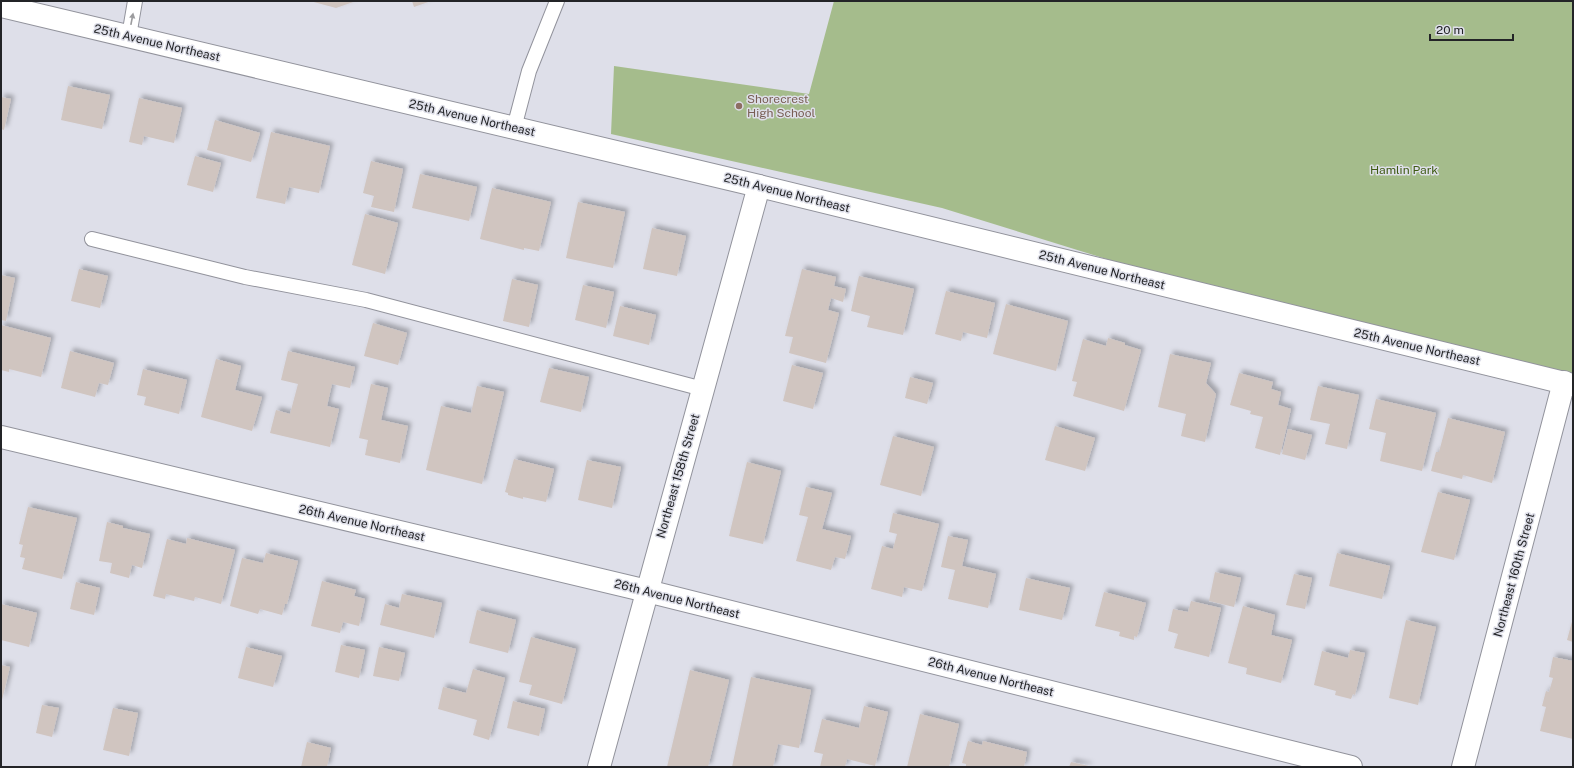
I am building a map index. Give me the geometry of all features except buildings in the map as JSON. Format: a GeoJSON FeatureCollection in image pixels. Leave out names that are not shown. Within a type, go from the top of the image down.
{"type":"FeatureCollection","features":[{"type":"Feature","properties":{"kind":"street","name":"25th Avenue Northeast"},"geometry":{"type":"LineString","coordinates":[[1,6],[759,186],[1569,384]]}},
{"type":"Feature","properties":{"kind":"street","name":"Northeast 158th Street"},"geometry":{"type":"LineString","coordinates":[[599,767],[759,186]]}},
{"type":"Feature","properties":{"kind":"street","name":"Northeast 160th Street"},"geometry":{"type":"LineString","coordinates":[[1463,767],[1569,384]]}},
{"type":"Feature","properties":{"kind":"street","name":"26th Avenue Northeast"},"geometry":{"type":"LineString","coordinates":[[1,437],[647,591],[1351,767]]}},
{"type":"Feature","properties":{"kind":"lane"},"geometry":{"type":"LineString","coordinates":[[129,36],[135,1]]}},
{"type":"Feature","properties":{"kind":"lane"},"geometry":{"type":"LineString","coordinates":[[514,128],[530,71],[557,1]]}},
{"type":"Feature","properties":{"kind":"lane"},"geometry":{"type":"LineString","coordinates":[[92,239],[245,276],[366,300],[703,389]]}},
{"type":"Feature","properties":{"kind":"green space","name":"Hamlin Park"},"geometry":{"type":"Polygon","coordinates":[[[834,1],[1573,1],[1573,384],[1303,320],[942,208],[611,134],[614,66],[809,94],[834,1]]]}},
{"type":"Feature","properties":{"kind":"place","name":"Shorecrest High School"},"geometry":{"type":"Point","coordinates":[739,106]}}]}
